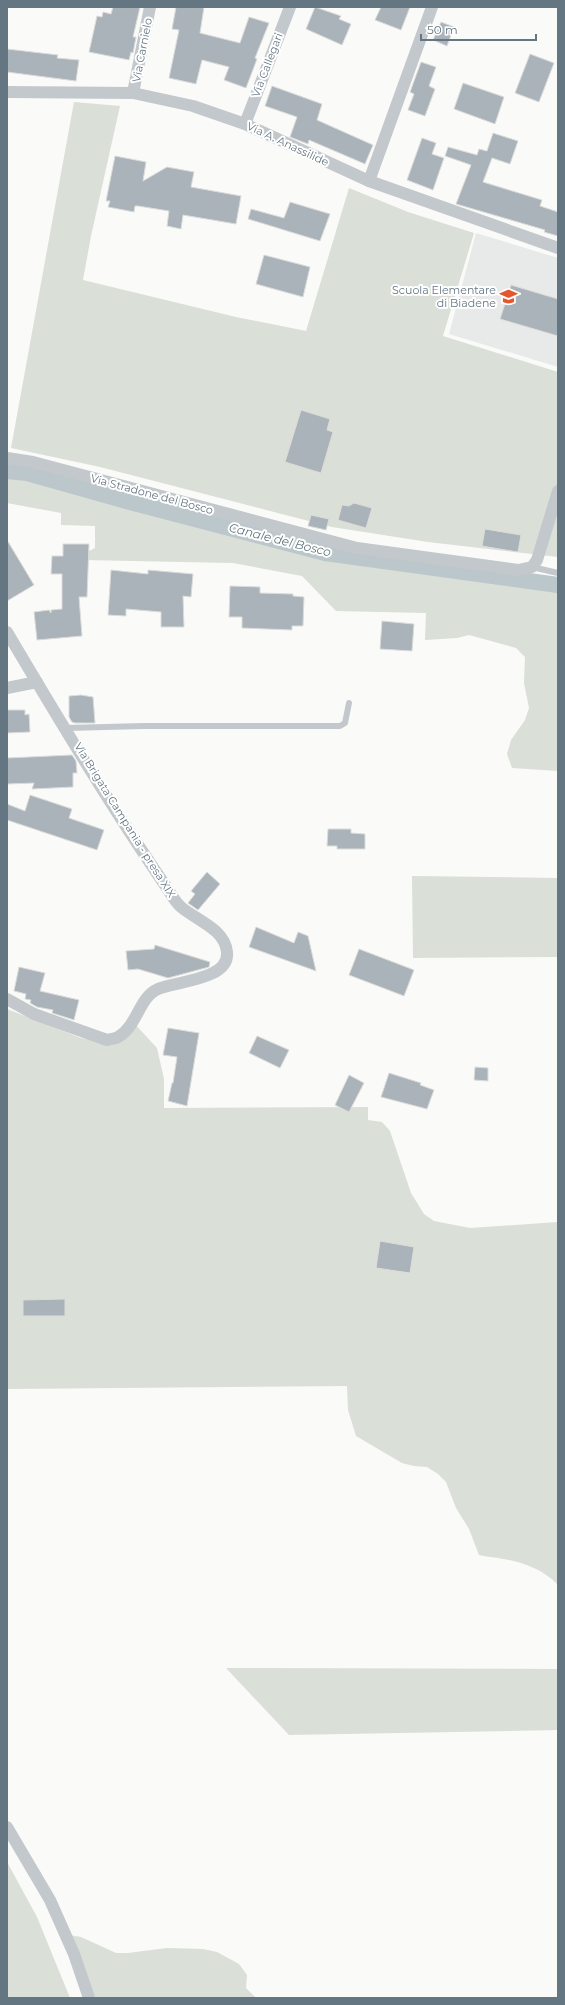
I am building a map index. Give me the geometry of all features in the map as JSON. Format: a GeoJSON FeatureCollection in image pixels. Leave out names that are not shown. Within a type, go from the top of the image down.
{"type":"FeatureCollection","features":[{"type":"Feature","properties":{"kind":"street","name":"Via Carnielo"},"geometry":{"type":"LineString","coordinates":[[133,93],[150,7]]}},
{"type":"Feature","properties":{"kind":"street","name":"Via Callegari"},"geometry":{"type":"LineString","coordinates":[[245,124],[290,7]]}},
{"type":"Feature","properties":{"kind":"street"},"geometry":{"type":"LineString","coordinates":[[369,181],[432,7]]}},
{"type":"Feature","properties":{"kind":"street","name":"Via A. Anassilide"},"geometry":{"type":"LineString","coordinates":[[7,92],[133,93],[193,106],[245,124],[369,181],[558,248]]}},
{"type":"Feature","properties":{"kind":"street","name":"Via Stradone del Bosco"},"geometry":{"type":"LineString","coordinates":[[7,458],[41,464],[357,548],[518,570],[532,568]]}},
{"type":"Feature","properties":{"kind":"street"},"geometry":{"type":"LineString","coordinates":[[532,568],[537,560],[558,491]]}},
{"type":"Feature","properties":{"kind":"street","name":"Via Brigata Campania - presa XIX"},"geometry":{"type":"LineString","coordinates":[[7,632],[171,894],[180,907],[215,931],[223,942],[227,952],[225,963],[219,971],[195,980],[157,990],[146,999],[126,1030],[118,1038],[107,1040],[34,1014],[7,999]]}},
{"type":"Feature","properties":{"kind":"street"},"geometry":{"type":"LineString","coordinates":[[7,688],[37,682]]}},
{"type":"Feature","properties":{"kind":"street"},"geometry":{"type":"LineString","coordinates":[[7,1828],[50,1900],[74,1954],[89,1998]]}},
{"type":"Feature","properties":{"kind":"lane"},"geometry":{"type":"LineString","coordinates":[[532,568],[558,573]]}},
{"type":"Feature","properties":{"kind":"lane"},"geometry":{"type":"LineString","coordinates":[[66,728],[144,726],[340,726],[345,723],[349,703]]}},
{"type":"Feature","properties":{"kind":"shaded area"},"geometry":{"type":"Polygon","coordinates":[[[74,102],[120,106],[91,236],[83,280],[236,317],[306,331],[349,188],[408,212],[474,233],[443,336],[558,372],[558,557],[428,542],[332,527],[100,467],[11,448],[74,102]]]}},
{"type":"Feature","properties":{"kind":"shaded area","name":"Scuola Elementare di Biadene"},"geometry":{"type":"Polygon","coordinates":[[[476,233],[558,258],[558,367],[449,334],[476,233]]]}},
{"type":"Feature","properties":{"kind":"shaded area"},"geometry":{"type":"Polygon","coordinates":[[[7,470],[94,489],[327,549],[425,565],[558,580],[558,771],[512,768],[507,754],[511,740],[525,720],[529,708],[524,683],[525,657],[516,648],[469,635],[457,638],[425,640],[426,613],[336,611],[302,576],[233,563],[83,560],[87,552],[95,548],[95,526],[61,525],[61,513],[7,503],[7,470]]]}},
{"type":"Feature","properties":{"kind":"shaded area"},"geometry":{"type":"Polygon","coordinates":[[[412,876],[558,878],[558,957],[413,958],[412,876]]]}},
{"type":"Feature","properties":{"kind":"shaded area"},"geometry":{"type":"Polygon","coordinates":[[[7,1009],[81,1038],[100,1041],[133,1022],[157,1048],[164,1079],[164,1108],[368,1107],[368,1120],[382,1122],[390,1131],[411,1193],[424,1214],[434,1221],[470,1228],[558,1222],[558,1585],[540,1571],[526,1565],[511,1560],[479,1555],[469,1529],[456,1508],[446,1482],[438,1474],[427,1467],[402,1463],[356,1436],[348,1410],[347,1386],[7,1389],[7,1009]]]}},
{"type":"Feature","properties":{"kind":"shaded area"},"geometry":{"type":"Polygon","coordinates":[[[226,1668],[558,1669],[558,1730],[289,1735],[226,1668]]]}},
{"type":"Feature","properties":{"kind":"shaded area"},"geometry":{"type":"Polygon","coordinates":[[[7,1862],[37,1917],[70,1998],[7,1998],[7,1862]]]}},
{"type":"Feature","properties":{"kind":"shaded area"},"geometry":{"type":"Polygon","coordinates":[[[69,1935],[81,1937],[116,1953],[167,1948],[203,1949],[217,1952],[239,1964],[247,1975],[246,1988],[256,1998],[95,1998],[69,1935]]]}},
{"type":"Feature","properties":{"kind":"building"},"geometry":{"type":"Polygon","coordinates":[[[113,7],[140,7],[133,37],[136,37],[133,53],[131,52],[129,60],[89,52],[97,16],[102,17],[103,12],[111,14],[113,7]]]}},
{"type":"Feature","properties":{"kind":"building"},"geometry":{"type":"Polygon","coordinates":[[[176,7],[204,7],[200,33],[240,43],[249,17],[269,23],[255,58],[257,59],[246,88],[224,80],[229,67],[202,60],[196,84],[169,78],[179,30],[172,29],[176,7]]]}},
{"type":"Feature","properties":{"kind":"building"},"geometry":{"type":"Polygon","coordinates":[[[315,7],[341,16],[339,19],[351,24],[342,45],[306,29],[315,7]]]}},
{"type":"Feature","properties":{"kind":"building"},"geometry":{"type":"Polygon","coordinates":[[[381,7],[410,7],[401,30],[375,20],[381,7]]]}},
{"type":"Feature","properties":{"kind":"building"},"geometry":{"type":"Polygon","coordinates":[[[441,22],[454,27],[447,46],[433,40],[441,22]]]}},
{"type":"Feature","properties":{"kind":"building"},"geometry":{"type":"Polygon","coordinates":[[[7,49],[58,55],[57,58],[79,60],[76,81],[7,72],[7,49]]]}},
{"type":"Feature","properties":{"kind":"building"},"geometry":{"type":"Polygon","coordinates":[[[530,54],[554,63],[539,102],[515,93],[530,54]]]}},
{"type":"Feature","properties":{"kind":"building"},"geometry":{"type":"Polygon","coordinates":[[[421,62],[436,67],[429,86],[435,89],[425,116],[408,110],[414,94],[410,92],[421,62]]]}},
{"type":"Feature","properties":{"kind":"building"},"geometry":{"type":"Polygon","coordinates":[[[463,83],[504,97],[495,124],[454,109],[463,83]]]}},
{"type":"Feature","properties":{"kind":"building"},"geometry":{"type":"Polygon","coordinates":[[[272,86],[322,104],[317,120],[373,145],[365,164],[309,140],[308,144],[290,137],[297,117],[265,106],[272,86]]]}},
{"type":"Feature","properties":{"kind":"building"},"geometry":{"type":"Polygon","coordinates":[[[493,133],[518,141],[510,164],[492,158],[483,182],[542,200],[540,206],[558,212],[558,236],[544,232],[545,230],[456,204],[471,165],[445,156],[448,147],[477,155],[479,149],[487,151],[493,133]]]}},
{"type":"Feature","properties":{"kind":"building"},"geometry":{"type":"Polygon","coordinates":[[[422,138],[436,143],[432,154],[444,158],[433,190],[407,180],[422,138]]]}},
{"type":"Feature","properties":{"kind":"building"},"geometry":{"type":"Polygon","coordinates":[[[115,156],[146,162],[143,181],[167,167],[194,172],[191,187],[241,196],[236,224],[183,215],[181,229],[167,226],[169,211],[135,206],[134,212],[108,207],[110,201],[106,201],[115,156]]]}},
{"type":"Feature","properties":{"kind":"building"},"geometry":{"type":"Polygon","coordinates":[[[290,202],[330,214],[320,241],[248,219],[251,209],[284,218],[290,202]]]}},
{"type":"Feature","properties":{"kind":"building"},"geometry":{"type":"Polygon","coordinates":[[[264,255],[310,267],[303,297],[256,284],[264,255]]]}},
{"type":"Feature","properties":{"kind":"building"},"geometry":{"type":"Polygon","coordinates":[[[511,285],[558,299],[558,336],[500,319],[511,285]]]}},
{"type":"Feature","properties":{"kind":"building"},"geometry":{"type":"Polygon","coordinates":[[[301,410],[330,419],[327,430],[333,432],[321,473],[285,462],[301,410]]]}},
{"type":"Feature","properties":{"kind":"building"},"geometry":{"type":"Polygon","coordinates":[[[354,503],[372,508],[366,528],[338,520],[342,505],[349,506],[354,503]]]}},
{"type":"Feature","properties":{"kind":"building"},"geometry":{"type":"Polygon","coordinates":[[[311,515],[329,519],[326,530],[308,526],[311,515]]]}},
{"type":"Feature","properties":{"kind":"building"},"geometry":{"type":"Polygon","coordinates":[[[485,529],[521,535],[518,552],[482,546],[485,529]]]}},
{"type":"Feature","properties":{"kind":"building"},"geometry":{"type":"Polygon","coordinates":[[[7,540],[34,585],[7,601],[7,540]]]}},
{"type":"Feature","properties":{"kind":"building"},"geometry":{"type":"Polygon","coordinates":[[[63,544],[89,544],[87,597],[79,597],[82,636],[37,640],[34,612],[49,610],[51,613],[51,610],[62,609],[62,574],[51,574],[52,556],[63,556],[63,544]]]}},
{"type":"Feature","properties":{"kind":"building"},"geometry":{"type":"Polygon","coordinates":[[[111,570],[148,574],[148,570],[193,574],[191,597],[183,596],[184,627],[161,627],[161,612],[126,609],[126,616],[108,615],[111,570]]]}},
{"type":"Feature","properties":{"kind":"building"},"geometry":{"type":"Polygon","coordinates":[[[230,586],[260,587],[260,593],[293,594],[293,596],[304,597],[303,626],[292,626],[292,630],[242,628],[242,617],[229,617],[230,586]]]}},
{"type":"Feature","properties":{"kind":"building"},"geometry":{"type":"Polygon","coordinates":[[[382,621],[414,624],[412,651],[380,649],[382,621]]]}},
{"type":"Feature","properties":{"kind":"building"},"geometry":{"type":"Polygon","coordinates":[[[81,695],[93,697],[95,723],[75,723],[72,722],[69,717],[69,696],[81,695]]]}},
{"type":"Feature","properties":{"kind":"building"},"geometry":{"type":"Polygon","coordinates":[[[7,710],[25,710],[25,715],[29,714],[30,732],[7,733],[7,710]]]}},
{"type":"Feature","properties":{"kind":"building"},"geometry":{"type":"Polygon","coordinates":[[[72,755],[76,761],[77,773],[73,773],[73,787],[32,789],[34,783],[7,784],[7,758],[72,755]]]}},
{"type":"Feature","properties":{"kind":"building"},"geometry":{"type":"Polygon","coordinates":[[[30,795],[72,809],[69,818],[104,830],[97,850],[7,820],[7,804],[25,811],[30,795]]]}},
{"type":"Feature","properties":{"kind":"building"},"geometry":{"type":"Polygon","coordinates":[[[328,829],[351,829],[351,833],[365,834],[365,849],[337,849],[337,846],[327,846],[328,829]]]}},
{"type":"Feature","properties":{"kind":"building"},"geometry":{"type":"Polygon","coordinates":[[[207,872],[220,884],[198,910],[188,903],[195,894],[191,891],[207,872]]]}},
{"type":"Feature","properties":{"kind":"building"},"geometry":{"type":"Polygon","coordinates":[[[256,927],[294,943],[298,932],[308,936],[316,971],[249,947],[256,927]]]}},
{"type":"Feature","properties":{"kind":"building"},"geometry":{"type":"Polygon","coordinates":[[[155,945],[210,962],[209,967],[168,978],[138,969],[128,970],[126,951],[154,949],[155,945]]]}},
{"type":"Feature","properties":{"kind":"building"},"geometry":{"type":"Polygon","coordinates":[[[359,949],[414,970],[404,996],[349,975],[359,949]]]}},
{"type":"Feature","properties":{"kind":"building"},"geometry":{"type":"Polygon","coordinates":[[[19,967],[45,973],[40,991],[79,1000],[74,1020],[52,1013],[53,1010],[37,1007],[30,1003],[31,1000],[25,999],[26,994],[14,991],[19,967]]]}},
{"type":"Feature","properties":{"kind":"building"},"geometry":{"type":"Polygon","coordinates":[[[168,1028],[199,1033],[187,1106],[168,1101],[173,1083],[177,1057],[163,1055],[168,1028]]]}},
{"type":"Feature","properties":{"kind":"building"},"geometry":{"type":"Polygon","coordinates":[[[257,1036],[289,1050],[280,1068],[249,1053],[257,1036]]]}},
{"type":"Feature","properties":{"kind":"building"},"geometry":{"type":"Polygon","coordinates":[[[475,1067],[488,1068],[488,1081],[474,1080],[475,1067]]]}},
{"type":"Feature","properties":{"kind":"building"},"geometry":{"type":"Polygon","coordinates":[[[389,1073],[421,1083],[420,1085],[434,1090],[427,1109],[381,1097],[389,1073]]]}},
{"type":"Feature","properties":{"kind":"building"},"geometry":{"type":"Polygon","coordinates":[[[349,1075],[364,1083],[349,1112],[335,1105],[349,1075]]]}},
{"type":"Feature","properties":{"kind":"building"},"geometry":{"type":"Polygon","coordinates":[[[380,1241],[414,1247],[410,1273],[376,1268],[380,1241]]]}},
{"type":"Feature","properties":{"kind":"building"},"geometry":{"type":"Polygon","coordinates":[[[65,1299],[65,1316],[23,1316],[23,1300],[65,1299]]]}},
{"type":"Feature","properties":{"kind":"waterway","name":"Canale del Bosco"},"geometry":{"type":"LineString","coordinates":[[7,471],[27,473],[130,502],[325,553],[558,585]]}},
{"type":"Feature","properties":{"kind":"place","name":"Scuola Elementare di Biadene"},"geometry":{"type":"Point","coordinates":[509,296]}}]}
